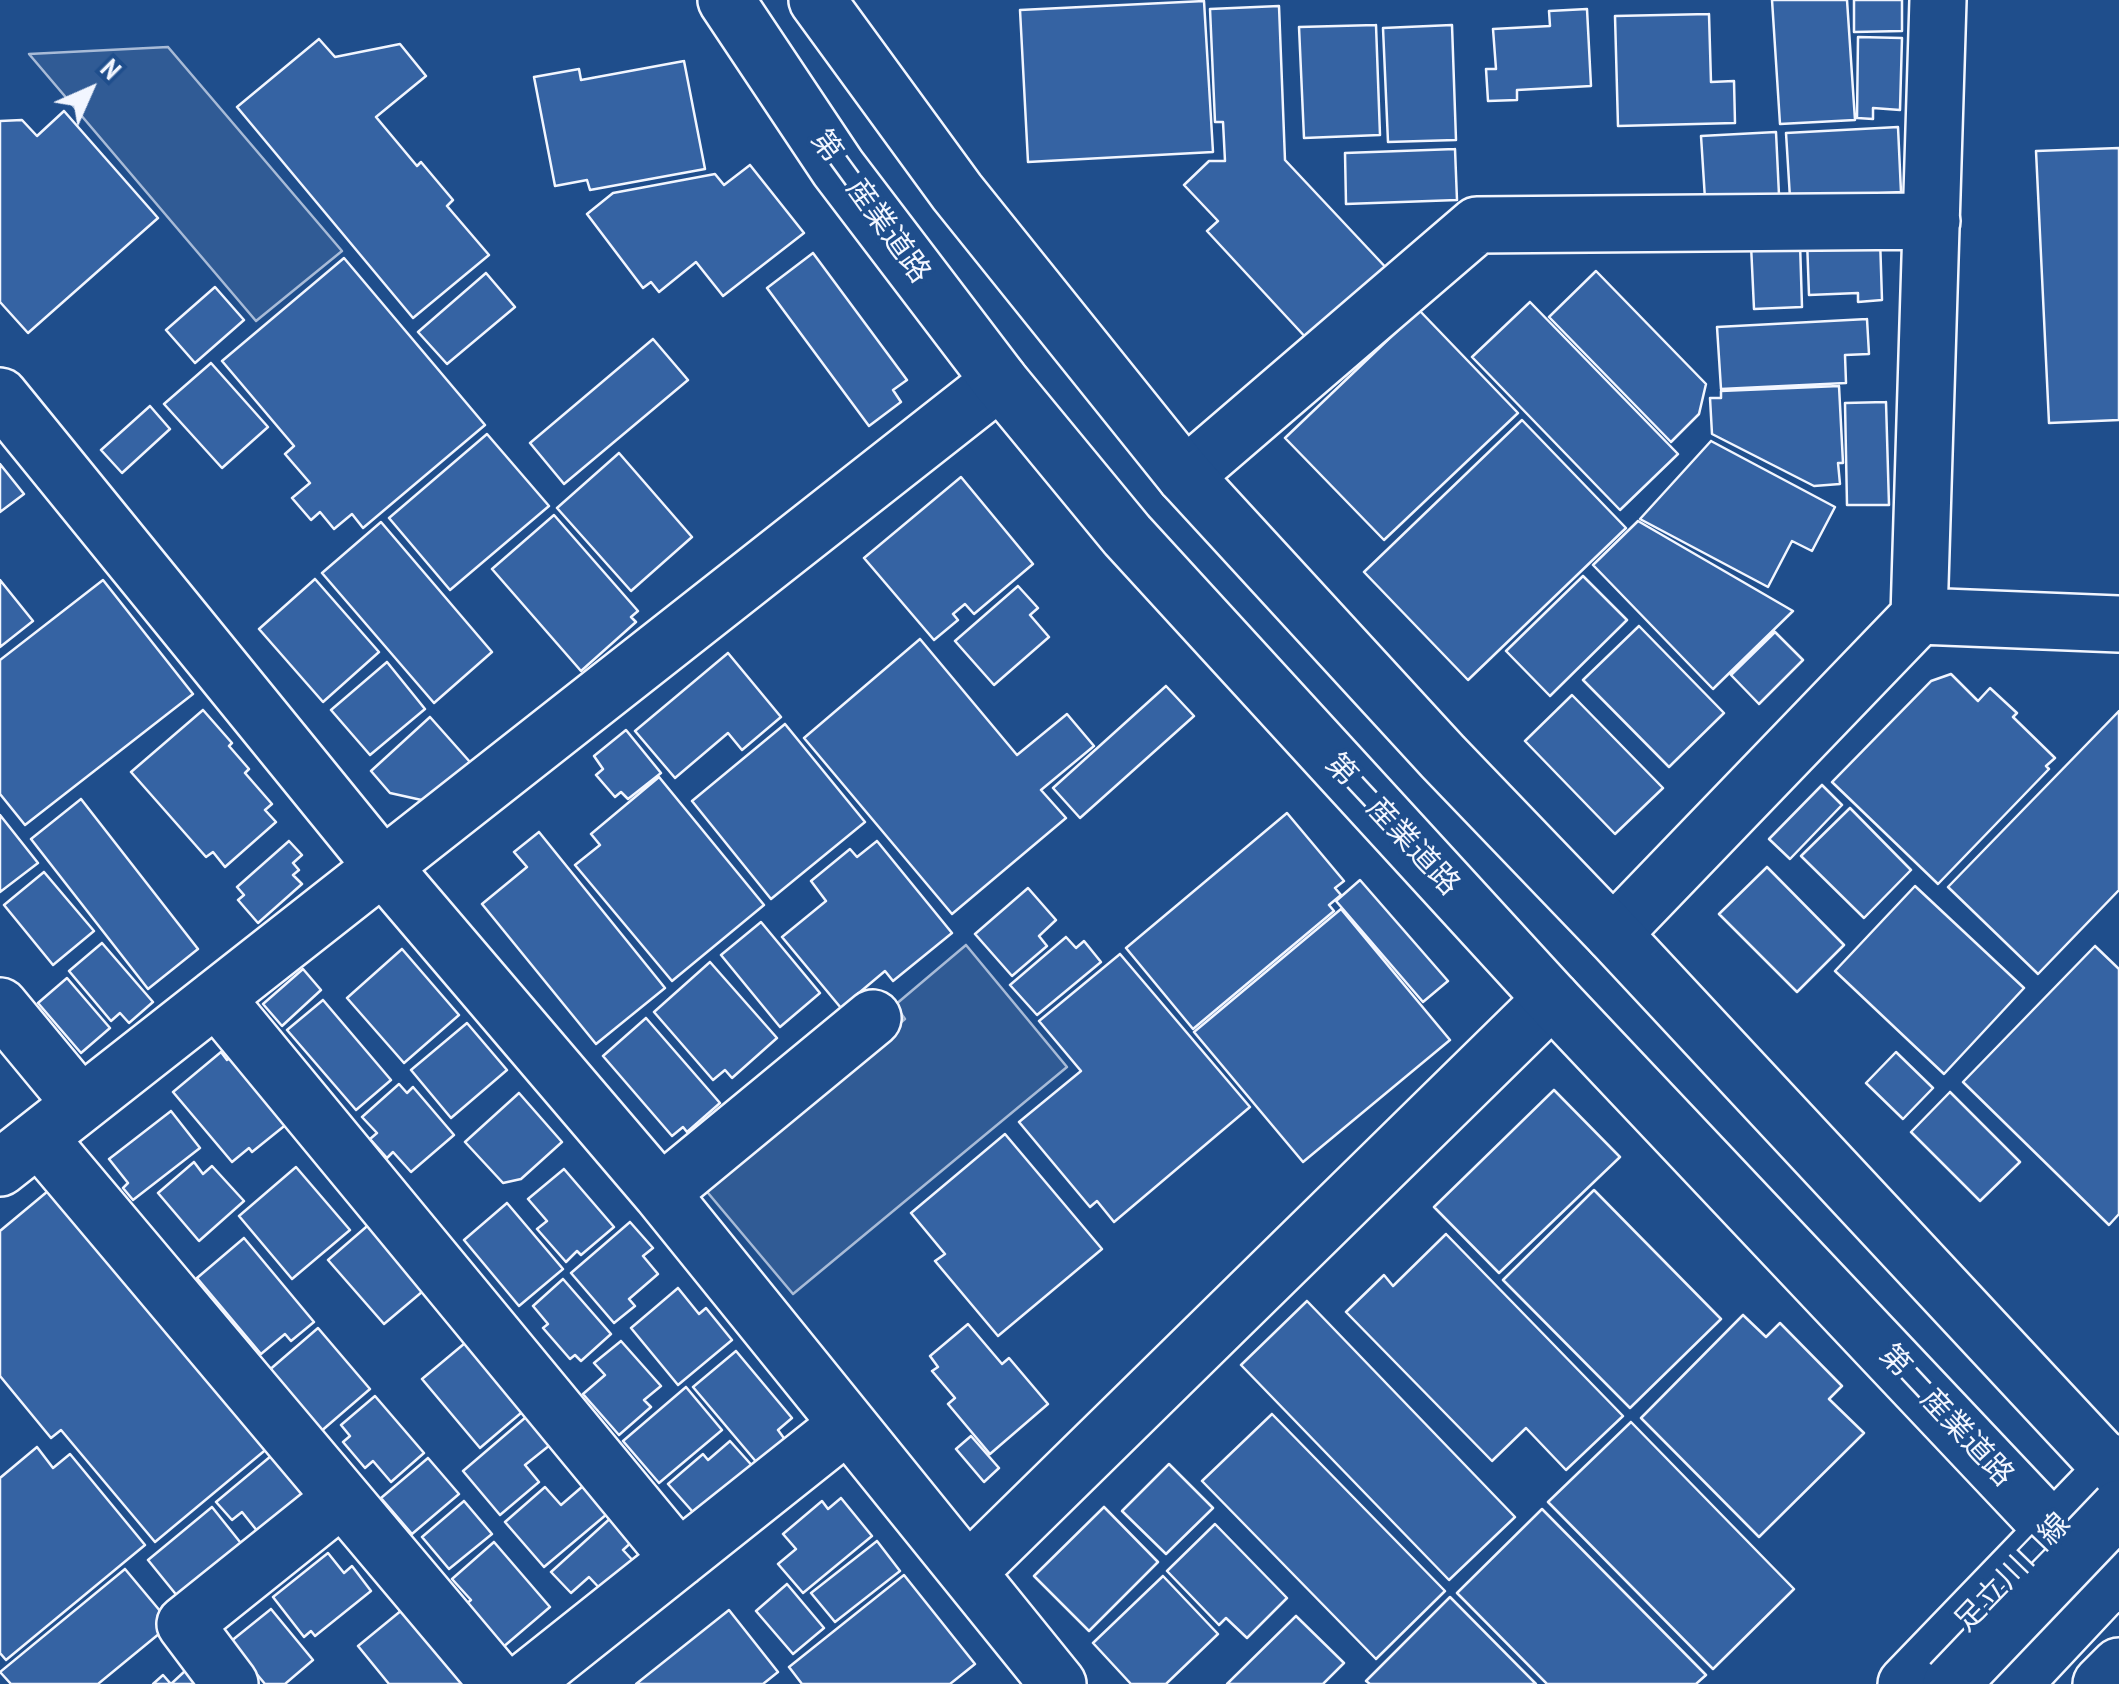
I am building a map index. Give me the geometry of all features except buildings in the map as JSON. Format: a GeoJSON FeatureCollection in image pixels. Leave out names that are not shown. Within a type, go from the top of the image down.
{"type":"FeatureCollection","features":[{"type":"Feature","properties":{"kind":"main road","name":"第二産業道路"},"geometry":{"type":"LineString","coordinates":[[726,0],[838,168],[1000,381],[1127,536],[1552,999],[2054,1530],[2114,1585]]}},
{"type":"Feature","properties":{"kind":"main road"},"geometry":{"type":"LineString","coordinates":[[818,0],[957,192],[1185,476],[2117,1480],[1951,1684]]}},
{"type":"Feature","properties":{"kind":"main road"},"geometry":{"type":"LineString","coordinates":[[1613,934],[1919,616],[1938,0]]}},
{"type":"Feature","properties":{"kind":"main road"},"geometry":{"type":"LineString","coordinates":[[1185,476],[1477,225],[1932,221]]}},
{"type":"Feature","properties":{"kind":"main road"},"geometry":{"type":"LineString","coordinates":[[499,1684],[342,1498],[19,1153],[1000,381]]}},
{"type":"Feature","properties":{"kind":"main road"},"geometry":{"type":"LineString","coordinates":[[0,396],[384,867],[662,1193],[968,1572],[1032,1675]]}},
{"type":"Feature","properties":{"kind":"main road"},"geometry":{"type":"LineString","coordinates":[[1919,616],[2119,624]]}},
{"type":"Feature","properties":{"kind":"main road"},"geometry":{"type":"LineString","coordinates":[[216,998],[679,1559]]}},
{"type":"Feature","properties":{"kind":"main road"},"geometry":{"type":"LineString","coordinates":[[968,1572],[1552,999]]}},
{"type":"Feature","properties":{"kind":"main road"},"geometry":{"type":"LineString","coordinates":[[0,1006],[81,1104]]}},
{"type":"Feature","properties":{"kind":"main road"},"geometry":{"type":"LineString","coordinates":[[662,1193],[874,1018]]}},
{"type":"Feature","properties":{"kind":"main road"},"geometry":{"type":"LineString","coordinates":[[522,1684],[847,1425]]}},
{"type":"Feature","properties":{"kind":"main road","name":"足立川口線"},"geometry":{"type":"LineString","coordinates":[[1906,1684],[2054,1530],[2117,1480]]}},
{"type":"Feature","properties":{"kind":"main road"},"geometry":{"type":"LineString","coordinates":[[230,1684],[185,1624],[342,1498]]}},
{"type":"Feature","properties":{"kind":"main road"},"geometry":{"type":"LineString","coordinates":[[2013,1684],[2114,1585]]}},
{"type":"Feature","properties":{"kind":"main road"},"geometry":{"type":"LineString","coordinates":[[2100,1684],[2119,1666]]}},
{"type":"Feature","properties":{"kind":"shaded area"},"geometry":{"type":"Polygon","coordinates":[[[168,47],[342,251],[256,321],[29,54],[168,47]]]}},
{"type":"Feature","properties":{"kind":"shaded area"},"geometry":{"type":"Polygon","coordinates":[[[966,945],[1067,1067],[793,1294],[703,1187],[905,1019],[895,1005],[966,945]]]}}]}
